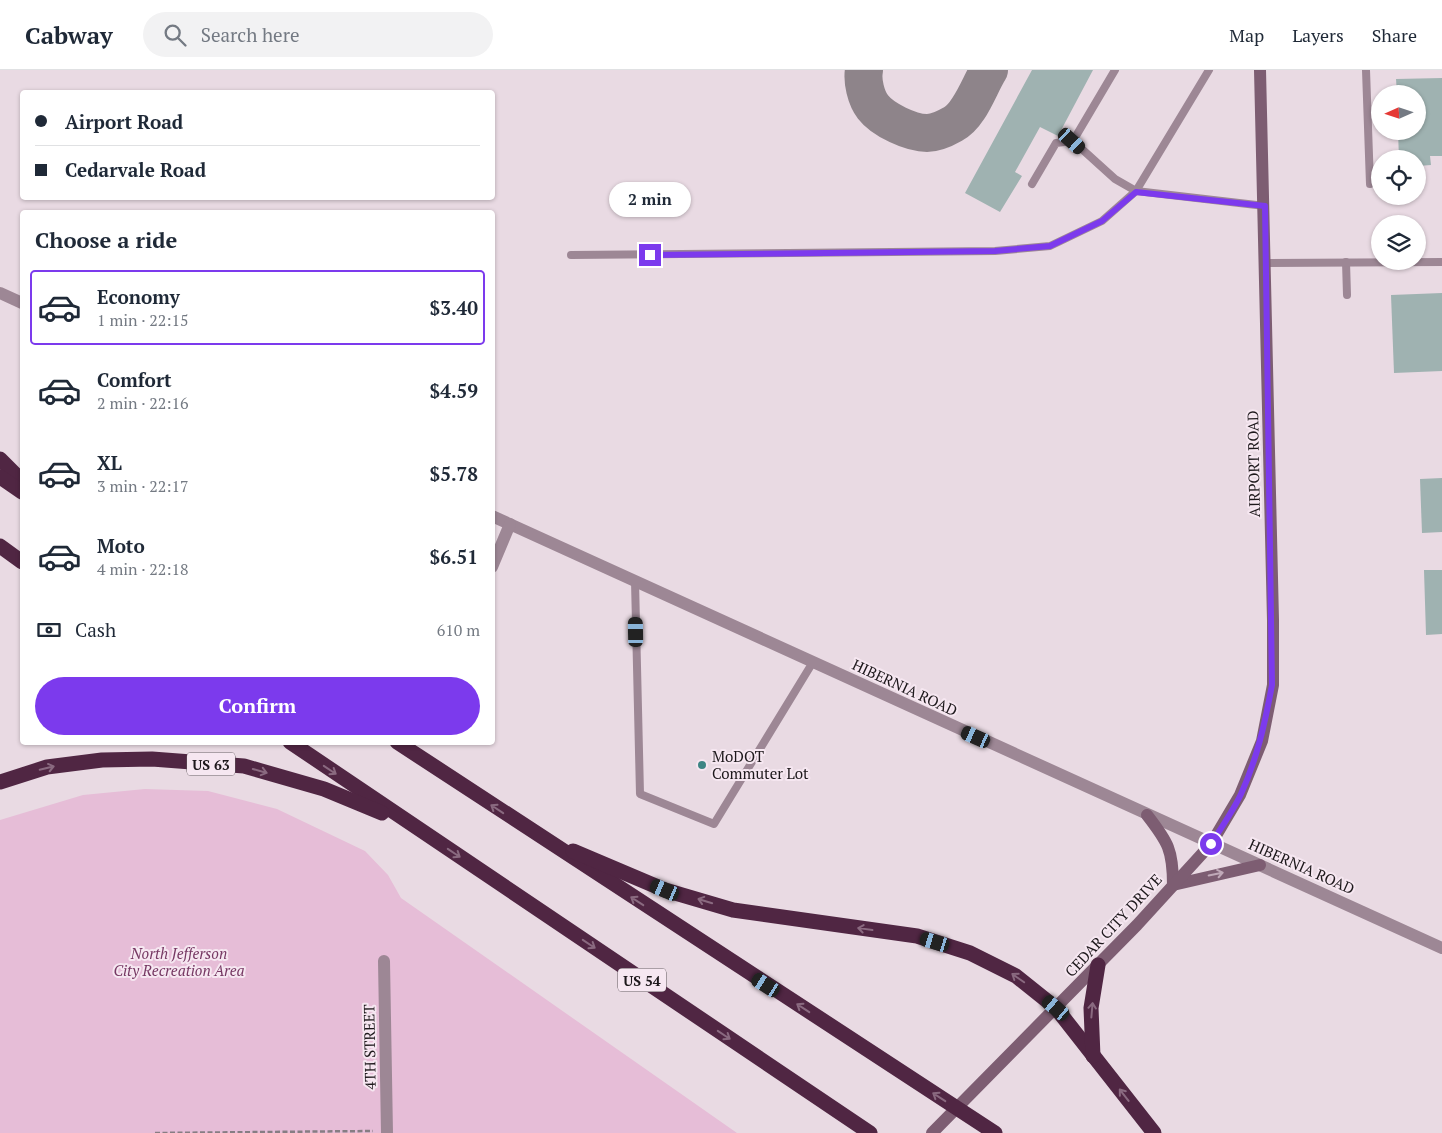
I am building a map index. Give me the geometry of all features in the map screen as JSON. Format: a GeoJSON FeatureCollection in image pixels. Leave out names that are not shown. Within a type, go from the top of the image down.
{"type":"FeatureCollection","features":[{"type":"Feature","properties":{"kind":"highway"},"geometry":{"type":"LineString","coordinates":[[0,459],[20,479]]}},
{"type":"Feature","properties":{"kind":"highway"},"geometry":{"type":"LineString","coordinates":[[0,477],[20,491]]}},
{"type":"Feature","properties":{"kind":"highway"},"geometry":{"type":"LineString","coordinates":[[0,546],[20,561]]}},
{"type":"Feature","properties":{"kind":"highway","name":"US 54"},"geometry":{"type":"LineString","coordinates":[[294,745],[870,1133]]}},
{"type":"Feature","properties":{"kind":"highway"},"geometry":{"type":"LineString","coordinates":[[402,745],[995,1133]]}},
{"type":"Feature","properties":{"kind":"highway","name":"US 63"},"geometry":{"type":"LineString","coordinates":[[0,782],[48,767],[102,760],[152,759],[244,766],[324,789],[413,826]]}},
{"type":"Feature","properties":{"kind":"highway"},"geometry":{"type":"LineString","coordinates":[[538,836],[665,890],[734,910],[917,936],[970,953],[1016,976],[1056,1008],[1154,1133]]}},
{"type":"Feature","properties":{"kind":"highway"},"geometry":{"type":"LineString","coordinates":[[1093,1056],[1091,1008],[1098,965]]}},
{"type":"Feature","properties":{"kind":"street","name":"AIRPORT ROAD"},"geometry":{"type":"LineString","coordinates":[[1211,844],[1240,795],[1262,741],[1272,685],[1265,206],[1260,70]]}},
{"type":"Feature","properties":{"kind":"street"},"geometry":{"type":"LineString","coordinates":[[0,292],[20,301]]}},
{"type":"Feature","properties":{"kind":"street","name":"HIBERNIA ROAD"},"geometry":{"type":"LineString","coordinates":[[495,517],[1442,948]]}},
{"type":"Feature","properties":{"kind":"street"},"geometry":{"type":"LineString","coordinates":[[495,560],[510,524]]}},
{"type":"Feature","properties":{"kind":"street"},"geometry":{"type":"LineString","coordinates":[[1146,815],[1165,838],[1173,859],[1173,886],[1260,865]]}},
{"type":"Feature","properties":{"kind":"street","name":"CEDAR CITY DRIVE"},"geometry":{"type":"LineString","coordinates":[[932,1133],[1098,965],[1211,844]]}},
{"type":"Feature","properties":{"kind":"street","name":"4TH STREET"},"geometry":{"type":"LineString","coordinates":[[384,960],[387,1132]]}},
{"type":"Feature","properties":{"kind":"lane"},"geometry":{"type":"LineString","coordinates":[[1032,184],[1056,144],[1072,141],[1115,70]]}},
{"type":"Feature","properties":{"kind":"lane"},"geometry":{"type":"LineString","coordinates":[[571,256],[995,251],[1050,246],[1102,221],[1136,192],[1209,70]]}},
{"type":"Feature","properties":{"kind":"lane"},"geometry":{"type":"LineString","coordinates":[[1366,70],[1370,184]]}},
{"type":"Feature","properties":{"kind":"lane"},"geometry":{"type":"LineString","coordinates":[[1072,141],[1115,179],[1136,192],[1265,206]]}},
{"type":"Feature","properties":{"kind":"lane"},"geometry":{"type":"LineString","coordinates":[[1346,262],[1347,295]]}},
{"type":"Feature","properties":{"kind":"lane"},"geometry":{"type":"LineString","coordinates":[[1265,263],[1442,262]]}},
{"type":"Feature","properties":{"kind":"lane"},"geometry":{"type":"LineString","coordinates":[[636,581],[640,794],[714,824],[813,662]]}},
{"type":"Feature","properties":{"kind":"path"},"geometry":{"type":"LineString","coordinates":[[155,1133],[387,1132]]}},
{"type":"Feature","properties":{"kind":"green space","name":"North Jefferson City Recreation Area"},"geometry":{"type":"Polygon","coordinates":[[[145,789],[208,791],[277,809],[365,851],[388,875],[401,898],[737,1133],[0,1133],[0,820],[83,795],[145,789]]]}},
{"type":"Feature","properties":{"kind":"building"},"geometry":{"type":"Polygon","coordinates":[[[1032,70],[1093,70],[1058,136],[1040,127],[1015,172],[1022,176],[1000,212],[965,193],[1032,70]]]}},
{"type":"Feature","properties":{"kind":"building"},"geometry":{"type":"Polygon","coordinates":[[[1442,78],[1442,156],[1430,156],[1431,165],[1426,165],[1426,150],[1399,150],[1398,140],[1426,140],[1426,85],[1396,85],[1396,79],[1442,78]]]}},
{"type":"Feature","properties":{"kind":"building"},"geometry":{"type":"Polygon","coordinates":[[[1442,293],[1442,371],[1394,373],[1391,295],[1442,293]]]}},
{"type":"Feature","properties":{"kind":"building"},"geometry":{"type":"Polygon","coordinates":[[[1442,478],[1442,532],[1422,533],[1420,479],[1442,478]]]}},
{"type":"Feature","properties":{"kind":"building"},"geometry":{"type":"Polygon","coordinates":[[[1424,570],[1442,570],[1442,634],[1426,635],[1424,570]]]}},
{"type":"Feature","properties":{"kind":"taxiway"},"geometry":{"type":"LineString","coordinates":[[864,70],[864,84],[873,107],[890,121],[913,131],[927,133],[944,129],[959,120],[969,107],[989,70]]}},
{"type":"Feature","properties":{"kind":"place","name":"MoDOT Commuter Lot"},"geometry":{"type":"Point","coordinates":[702,765]}},
{"type":"Feature","properties":{"kind":"route"},"geometry":{"type":"LineString","coordinates":[[650,255],[995,251],[1050,246],[1102,221],[1136,192],[1265,206],[1273,620],[1272,685],[1262,741],[1240,795],[1211,844]]}}]}
